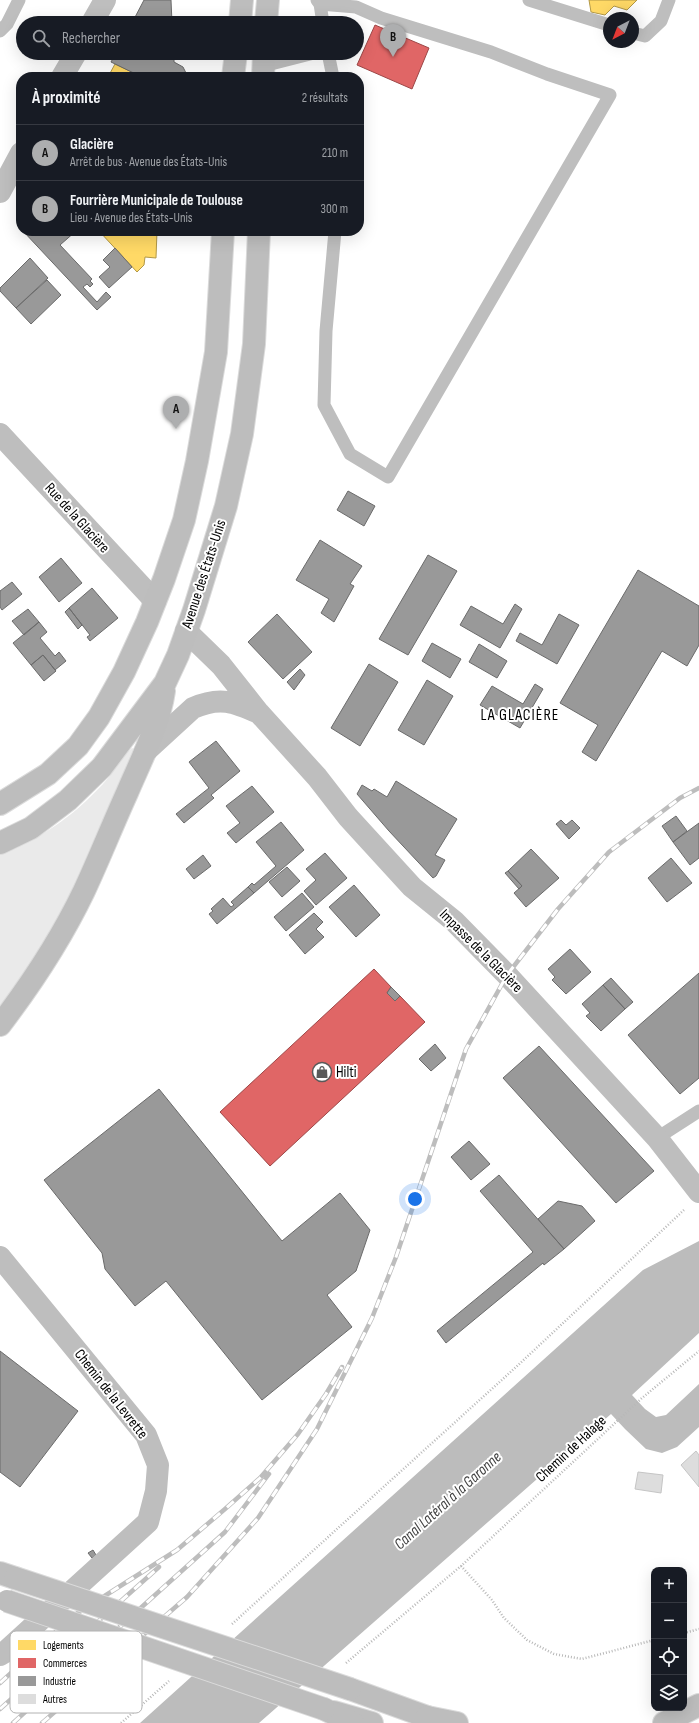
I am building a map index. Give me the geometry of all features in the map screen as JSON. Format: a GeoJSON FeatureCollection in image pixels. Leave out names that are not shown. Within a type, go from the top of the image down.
{"type":"FeatureCollection","features":[{"type":"Feature","properties":{"kind":"main road"},"geometry":{"type":"LineString","coordinates":[[227,16],[228,0]]}},
{"type":"Feature","properties":{"kind":"main road"},"geometry":{"type":"LineString","coordinates":[[241,16],[242,0]]}},
{"type":"Feature","properties":{"kind":"main road"},"geometry":{"type":"LineString","coordinates":[[267,16],[268,0]]}},
{"type":"Feature","properties":{"kind":"main road"},"geometry":{"type":"LineString","coordinates":[[233,72],[234,60]]}},
{"type":"Feature","properties":{"kind":"main road"},"geometry":{"type":"LineString","coordinates":[[0,804],[48,774],[78,746],[100,717],[124,672],[147,622],[164,579],[184,520],[197,461],[216,352],[223,236]]}},
{"type":"Feature","properties":{"kind":"main road","name":"Avenue des États-Unis"},"geometry":{"type":"LineString","coordinates":[[0,843],[31,828],[68,800],[102,767],[165,683],[186,631],[226,506],[242,434],[254,344],[259,236]]}},
{"type":"Feature","properties":{"kind":"main road"},"geometry":{"type":"LineString","coordinates":[[0,1025],[28,989],[61,935],[81,897],[145,752],[162,707],[165,683]]}},
{"type":"Feature","properties":{"kind":"main road"},"geometry":{"type":"LineString","coordinates":[[8,1575],[350,1689],[436,1720],[457,1723]]}},
{"type":"Feature","properties":{"kind":"main road"},"geometry":{"type":"LineString","coordinates":[[2,1600],[94,1631]]}},
{"type":"Feature","properties":{"kind":"main road"},"geometry":{"type":"LineString","coordinates":[[142,1647],[324,1709],[372,1723]]}},
{"type":"Feature","properties":{"kind":"main road"},"geometry":{"type":"LineString","coordinates":[[664,1723],[699,1705]]}},
{"type":"Feature","properties":{"kind":"main road"},"geometry":{"type":"LineString","coordinates":[[324,1709],[353,1723]]}},
{"type":"Feature","properties":{"kind":"street"},"geometry":{"type":"LineString","coordinates":[[65,72],[72,60]]}},
{"type":"Feature","properties":{"kind":"street"},"geometry":{"type":"LineString","coordinates":[[0,192],[16,162]]}},
{"type":"Feature","properties":{"kind":"street","name":"Rue de la Glacière"},"geometry":{"type":"LineString","coordinates":[[0,434],[155,601]]}},
{"type":"Feature","properties":{"kind":"street","name":"Impasse de la Glacière"},"geometry":{"type":"LineString","coordinates":[[186,631],[221,665],[259,713],[317,777],[348,817],[412,887],[454,921],[470,937],[657,1138],[693,1199]]}},
{"type":"Feature","properties":{"kind":"street","name":"Impasse de la Glacière"},"geometry":{"type":"LineString","coordinates":[[145,752],[193,708],[203,704],[214,701],[235,703],[259,713]]}},
{"type":"Feature","properties":{"kind":"street","name":"Chemin de la Levrette"},"geometry":{"type":"LineString","coordinates":[[0,1257],[146,1435],[158,1465],[156,1491],[148,1522],[28,1631]]}},
{"type":"Feature","properties":{"kind":"street","name":"Chemin de la Levrette"},"geometry":{"type":"LineString","coordinates":[[0,1655],[10,1647]]}},
{"type":"Feature","properties":{"kind":"lane"},"geometry":{"type":"LineString","coordinates":[[0,31],[7,24],[19,0]]}},
{"type":"Feature","properties":{"kind":"lane"},"geometry":{"type":"LineString","coordinates":[[529,0],[603,23]]}},
{"type":"Feature","properties":{"kind":"lane"},"geometry":{"type":"LineString","coordinates":[[639,34],[645,36],[661,20],[669,0]]}},
{"type":"Feature","properties":{"kind":"lane"},"geometry":{"type":"LineString","coordinates":[[321,16],[318,2],[356,7],[381,18],[491,52],[547,74],[610,95],[388,478],[350,454],[324,405],[326,331],[335,236]]}},
{"type":"Feature","properties":{"kind":"lane"},"geometry":{"type":"LineString","coordinates":[[263,65],[284,60]]}},
{"type":"Feature","properties":{"kind":"lane"},"geometry":{"type":"LineString","coordinates":[[329,60],[332,72]]}},
{"type":"Feature","properties":{"kind":"lane"},"geometry":{"type":"LineString","coordinates":[[657,1138],[699,1111]]}},
{"type":"Feature","properties":{"kind":"path"},"geometry":{"type":"LineString","coordinates":[[232,1624],[515,1368],[693,1199]]}},
{"type":"Feature","properties":{"kind":"path","name":"Chemin de Halage"},"geometry":{"type":"LineString","coordinates":[[343,1665],[461,1566],[642,1398],[699,1351]]}},
{"type":"Feature","properties":{"kind":"path"},"geometry":{"type":"LineString","coordinates":[[461,1566],[492,1600],[504,1618],[527,1640],[554,1654],[582,1659],[651,1641]]}},
{"type":"Feature","properties":{"kind":"path"},"geometry":{"type":"LineString","coordinates":[[687,1631],[699,1629]]}},
{"type":"Feature","properties":{"kind":"path"},"geometry":{"type":"LineString","coordinates":[[142,1704],[174,1676]]}},
{"type":"Feature","properties":{"kind":"path"},"geometry":{"type":"LineString","coordinates":[[121,1723],[132,1713]]}},
{"type":"Feature","properties":{"kind":"shaded area"},"geometry":{"type":"Polygon","coordinates":[[[132,748],[136,750],[64,914],[0,1010],[0,855],[30,841],[56,826],[68,817],[107,780],[124,756],[132,748]]]}},
{"type":"Feature","properties":{"kind":"water","name":"Canal Latéral à la Garonne"},"geometry":{"type":"Polygon","coordinates":[[[699,1241],[699,1333],[632,1395],[645,1409],[656,1417],[666,1415],[699,1384],[699,1427],[677,1447],[662,1453],[646,1449],[611,1414],[259,1723],[140,1723],[643,1270],[699,1241]]]}},
{"type":"Feature","properties":{"kind":"building: Logements"},"geometry":{"type":"Polygon","coordinates":[[[589,0],[637,0],[627,10],[614,6],[608,12],[603,12],[603,15],[591,12],[589,0]]]}},
{"type":"Feature","properties":{"kind":"building: Logements"},"geometry":{"type":"Polygon","coordinates":[[[115,64],[132,72],[111,72],[115,64]]]}},
{"type":"Feature","properties":{"kind":"building: Logements"},"geometry":{"type":"Polygon","coordinates":[[[104,236],[157,236],[156,258],[145,257],[144,265],[137,272],[104,236]]]}},
{"type":"Feature","properties":{"kind":"building: Commerces"},"geometry":{"type":"Polygon","coordinates":[[[375,25],[429,48],[412,89],[357,65],[359,60],[364,60],[364,49],[375,25]]]}},
{"type":"Feature","properties":{"kind":"building: Commerces"},"geometry":{"type":"Polygon","coordinates":[[[374,969],[391,987],[387,993],[395,1001],[400,996],[425,1022],[270,1166],[220,1112],[374,969]]]}},
{"type":"Feature","properties":{"kind":"building: Industrie"},"geometry":{"type":"Polygon","coordinates":[[[144,0],[171,0],[172,16],[136,16],[144,0]]]}},
{"type":"Feature","properties":{"kind":"building: Industrie"},"geometry":{"type":"Polygon","coordinates":[[[112,60],[174,60],[174,62],[183,67],[186,72],[132,72],[111,62],[112,60]]]}},
{"type":"Feature","properties":{"kind":"building: Industrie"},"geometry":{"type":"Polygon","coordinates":[[[28,236],[70,236],[60,245],[92,279],[90,281],[93,284],[90,287],[87,284],[83,287],[97,302],[106,292],[111,297],[97,310],[28,236]]]}},
{"type":"Feature","properties":{"kind":"building: Industrie"},"geometry":{"type":"Polygon","coordinates":[[[115,248],[132,267],[109,288],[99,277],[110,267],[103,260],[115,248]]]}},
{"type":"Feature","properties":{"kind":"building: Industrie"},"geometry":{"type":"Polygon","coordinates":[[[30,258],[48,278],[16,308],[0,291],[0,288],[30,258]]]}},
{"type":"Feature","properties":{"kind":"building: Industrie"},"geometry":{"type":"Polygon","coordinates":[[[47,280],[61,295],[31,324],[16,308],[47,280]]]}},
{"type":"Feature","properties":{"kind":"building: Industrie"},"geometry":{"type":"Polygon","coordinates":[[[348,491],[375,506],[364,526],[337,510],[348,491]]]}},
{"type":"Feature","properties":{"kind":"building: Industrie"},"geometry":{"type":"Polygon","coordinates":[[[320,540],[362,566],[350,584],[354,586],[334,622],[321,613],[329,599],[296,580],[320,540]]]}},
{"type":"Feature","properties":{"kind":"building: Industrie"},"geometry":{"type":"Polygon","coordinates":[[[428,555],[457,571],[408,655],[379,639],[428,555]]]}},
{"type":"Feature","properties":{"kind":"building: Industrie"},"geometry":{"type":"Polygon","coordinates":[[[61,558],[82,583],[59,602],[39,577],[61,558]]]}},
{"type":"Feature","properties":{"kind":"building: Industrie"},"geometry":{"type":"Polygon","coordinates":[[[638,570],[699,606],[699,645],[687,666],[662,651],[596,761],[582,752],[598,725],[560,703],[638,570]]]}},
{"type":"Feature","properties":{"kind":"building: Industrie"},"geometry":{"type":"Polygon","coordinates":[[[12,582],[22,594],[2,610],[0,607],[0,591],[12,582]]]}},
{"type":"Feature","properties":{"kind":"building: Industrie"},"geometry":{"type":"Polygon","coordinates":[[[92,588],[118,618],[90,641],[87,637],[90,635],[69,608],[92,588]]]}},
{"type":"Feature","properties":{"kind":"building: Industrie"},"geometry":{"type":"Polygon","coordinates":[[[515,604],[522,609],[500,648],[460,625],[471,606],[503,624],[515,604]]]}},
{"type":"Feature","properties":{"kind":"building: Industrie"},"geometry":{"type":"Polygon","coordinates":[[[69,608],[82,625],[78,629],[65,612],[69,608]]]}},
{"type":"Feature","properties":{"kind":"building: Industrie"},"geometry":{"type":"Polygon","coordinates":[[[28,609],[39,622],[24,635],[12,621],[28,609]]]}},
{"type":"Feature","properties":{"kind":"building: Industrie"},"geometry":{"type":"Polygon","coordinates":[[[277,614],[312,652],[283,679],[248,642],[277,614]]]}},
{"type":"Feature","properties":{"kind":"building: Industrie"},"geometry":{"type":"Polygon","coordinates":[[[559,614],[579,625],[557,664],[516,641],[520,633],[542,645],[559,614]]]}},
{"type":"Feature","properties":{"kind":"building: Industrie"},"geometry":{"type":"Polygon","coordinates":[[[39,622],[47,632],[40,638],[55,656],[59,652],[66,661],[55,670],[43,655],[31,665],[13,643],[39,622]]]}},
{"type":"Feature","properties":{"kind":"building: Industrie"},"geometry":{"type":"Polygon","coordinates":[[[432,643],[461,659],[450,678],[422,661],[432,643]]]}},
{"type":"Feature","properties":{"kind":"building: Industrie"},"geometry":{"type":"Polygon","coordinates":[[[479,644],[507,661],[497,678],[469,662],[479,644]]]}},
{"type":"Feature","properties":{"kind":"building: Industrie"},"geometry":{"type":"Polygon","coordinates":[[[43,655],[56,671],[44,681],[31,665],[43,655]]]}},
{"type":"Feature","properties":{"kind":"building: Industrie"},"geometry":{"type":"Polygon","coordinates":[[[369,664],[398,682],[360,746],[331,728],[369,664]]]}},
{"type":"Feature","properties":{"kind":"building: Industrie"},"geometry":{"type":"Polygon","coordinates":[[[300,669],[305,675],[294,690],[287,682],[300,669]]]}},
{"type":"Feature","properties":{"kind":"building: Industrie"},"geometry":{"type":"Polygon","coordinates":[[[427,680],[453,696],[424,745],[398,730],[427,680]]]}},
{"type":"Feature","properties":{"kind":"building: Industrie"},"geometry":{"type":"Polygon","coordinates":[[[535,684],[543,689],[520,728],[480,705],[492,686],[523,704],[535,684]]]}},
{"type":"Feature","properties":{"kind":"building: Industrie"},"geometry":{"type":"Polygon","coordinates":[[[216,741],[240,771],[211,795],[214,798],[184,823],[176,814],[209,788],[189,762],[216,741]]]}},
{"type":"Feature","properties":{"kind":"building: Industrie"},"geometry":{"type":"Polygon","coordinates":[[[396,781],[457,819],[435,855],[445,860],[436,876],[433,878],[357,794],[362,785],[372,791],[374,789],[387,797],[396,781]]]}},
{"type":"Feature","properties":{"kind":"building: Industrie"},"geometry":{"type":"Polygon","coordinates":[[[252,786],[274,812],[236,843],[227,833],[240,823],[226,806],[252,786]]]}},
{"type":"Feature","properties":{"kind":"building: Industrie"},"geometry":{"type":"Polygon","coordinates":[[[676,816],[687,831],[673,842],[662,826],[676,816]]]}},
{"type":"Feature","properties":{"kind":"building: Industrie"},"geometry":{"type":"Polygon","coordinates":[[[561,820],[566,825],[572,820],[580,828],[569,839],[556,824],[561,820]]]}},
{"type":"Feature","properties":{"kind":"building: Industrie"},"geometry":{"type":"Polygon","coordinates":[[[281,822],[304,850],[254,893],[248,887],[252,883],[254,885],[276,866],[256,842],[281,822]]]}},
{"type":"Feature","properties":{"kind":"building: Industrie"},"geometry":{"type":"Polygon","coordinates":[[[699,823],[699,858],[690,865],[673,842],[699,823]]]}},
{"type":"Feature","properties":{"kind":"building: Industrie"},"geometry":{"type":"Polygon","coordinates":[[[531,849],[559,878],[526,907],[514,893],[522,886],[508,871],[531,849]]]}},
{"type":"Feature","properties":{"kind":"building: Industrie"},"geometry":{"type":"Polygon","coordinates":[[[325,853],[347,878],[316,905],[304,891],[316,880],[306,869],[325,853]]]}},
{"type":"Feature","properties":{"kind":"building: Industrie"},"geometry":{"type":"Polygon","coordinates":[[[203,855],[211,866],[194,879],[186,869],[203,855]]]}},
{"type":"Feature","properties":{"kind":"building: Industrie"},"geometry":{"type":"Polygon","coordinates":[[[671,858],[692,883],[667,902],[648,878],[671,858]]]}},
{"type":"Feature","properties":{"kind":"building: Industrie"},"geometry":{"type":"Polygon","coordinates":[[[287,867],[300,881],[282,897],[269,882],[287,867]]]}},
{"type":"Feature","properties":{"kind":"building: Industrie"},"geometry":{"type":"Polygon","coordinates":[[[508,871],[522,886],[519,889],[505,873],[508,871]]]}},
{"type":"Feature","properties":{"kind":"building: Industrie"},"geometry":{"type":"Polygon","coordinates":[[[354,885],[380,915],[356,937],[329,907],[354,885]]]}},
{"type":"Feature","properties":{"kind":"building: Industrie"},"geometry":{"type":"Polygon","coordinates":[[[248,887],[254,893],[217,924],[209,914],[213,911],[211,909],[223,898],[231,907],[234,905],[231,902],[248,887]]]}},
{"type":"Feature","properties":{"kind":"building: Industrie"},"geometry":{"type":"Polygon","coordinates":[[[302,893],[314,907],[286,931],[274,917],[302,893]]]}},
{"type":"Feature","properties":{"kind":"building: Industrie"},"geometry":{"type":"Polygon","coordinates":[[[314,913],[323,922],[316,929],[324,937],[305,954],[289,935],[314,913]]]}},
{"type":"Feature","properties":{"kind":"building: Industrie"},"geometry":{"type":"Polygon","coordinates":[[[570,949],[591,972],[566,994],[552,980],[555,977],[548,969],[570,949]]]}},
{"type":"Feature","properties":{"kind":"building: Industrie"},"geometry":{"type":"Polygon","coordinates":[[[699,973],[699,1078],[680,1094],[628,1035],[699,973]]]}},
{"type":"Feature","properties":{"kind":"building: Industrie"},"geometry":{"type":"Polygon","coordinates":[[[611,978],[633,1002],[625,1009],[603,985],[611,978]]]}},
{"type":"Feature","properties":{"kind":"building: Industrie"},"geometry":{"type":"Polygon","coordinates":[[[603,985],[625,1009],[601,1031],[586,1016],[590,1013],[582,1004],[603,985]]]}},
{"type":"Feature","properties":{"kind":"building: Industrie"},"geometry":{"type":"Polygon","coordinates":[[[391,987],[400,996],[395,1001],[387,993],[391,987]]]}},
{"type":"Feature","properties":{"kind":"building: Industrie"},"geometry":{"type":"Polygon","coordinates":[[[435,1044],[446,1058],[431,1071],[419,1059],[435,1044]]]}},
{"type":"Feature","properties":{"kind":"building: Industrie"},"geometry":{"type":"Polygon","coordinates":[[[539,1046],[654,1171],[616,1203],[503,1078],[539,1046]]]}},
{"type":"Feature","properties":{"kind":"building: Industrie"},"geometry":{"type":"Polygon","coordinates":[[[159,1089],[282,1241],[340,1193],[370,1230],[356,1271],[327,1295],[352,1327],[262,1400],[166,1281],[135,1306],[105,1269],[102,1253],[44,1180],[159,1089]]]}},
{"type":"Feature","properties":{"kind":"building: Industrie"},"geometry":{"type":"Polygon","coordinates":[[[469,1141],[490,1164],[471,1180],[451,1157],[469,1141]]]}},
{"type":"Feature","properties":{"kind":"building: Industrie"},"geometry":{"type":"Polygon","coordinates":[[[499,1175],[564,1249],[544,1265],[543,1263],[446,1343],[437,1331],[533,1252],[480,1191],[499,1175]]]}},
{"type":"Feature","properties":{"kind":"building: Industrie"},"geometry":{"type":"Polygon","coordinates":[[[558,1201],[582,1206],[595,1221],[564,1249],[538,1219],[558,1201]]]}},
{"type":"Feature","properties":{"kind":"building: Industrie"},"geometry":{"type":"Polygon","coordinates":[[[0,1351],[78,1411],[20,1487],[0,1472],[0,1351]]]}},
{"type":"Feature","properties":{"kind":"building: Industrie"},"geometry":{"type":"Polygon","coordinates":[[[93,1550],[96,1555],[92,1558],[88,1553],[93,1550]]]}},
{"type":"Feature","properties":{"kind":"building: Autres"},"geometry":{"type":"Polygon","coordinates":[[[696,1451],[699,1455],[699,1487],[681,1465],[696,1451]]]}},
{"type":"Feature","properties":{"kind":"building: Autres"},"geometry":{"type":"Polygon","coordinates":[[[638,1472],[663,1475],[661,1493],[635,1489],[638,1472]]]}},
{"type":"Feature","properties":{"kind":"railway"},"geometry":{"type":"LineString","coordinates":[[142,1636],[187,1597],[258,1518],[317,1429],[372,1318],[396,1257],[466,1049],[507,975],[558,909],[609,852],[680,798],[699,788]]}},
{"type":"Feature","properties":{"kind":"railway"},"geometry":{"type":"LineString","coordinates":[[57,1631],[73,1616],[177,1550],[260,1478],[298,1434],[326,1394],[342,1367]]}},
{"type":"Feature","properties":{"kind":"railway"},"geometry":{"type":"LineString","coordinates":[[115,1631],[225,1532],[269,1474]]}},
{"type":"Feature","properties":{"kind":"railway"},"geometry":{"type":"LineString","coordinates":[[87,1631],[159,1567]]}},
{"type":"Feature","properties":{"kind":"railway"},"geometry":{"type":"LineString","coordinates":[[0,1683],[10,1674]]}},
{"type":"Feature","properties":{"kind":"railway"},"geometry":{"type":"LineString","coordinates":[[0,1709],[10,1700]]}},
{"type":"Feature","properties":{"kind":"railway"},"geometry":{"type":"LineString","coordinates":[[13,1723],[24,1713]]}},
{"type":"Feature","properties":{"kind":"railway"},"geometry":{"type":"LineString","coordinates":[[42,1723],[54,1713]]}},
{"type":"Feature","properties":{"kind":"place","name":"Fourrière Municipale de Toulouse"},"geometry":{"type":"Point","coordinates":[393,57]}},
{"type":"Feature","properties":{"kind":"place","name":"Glacière"},"geometry":{"type":"Point","coordinates":[176,429]}},
{"type":"Feature","properties":{"kind":"place","name":"Hilti"},"geometry":{"type":"Point","coordinates":[322,1072]}},
{"type":"Feature","properties":{"kind":"district","name":"LA GLACIÈRE"},"geometry":{"type":"Point","coordinates":[520,715]}}]}
